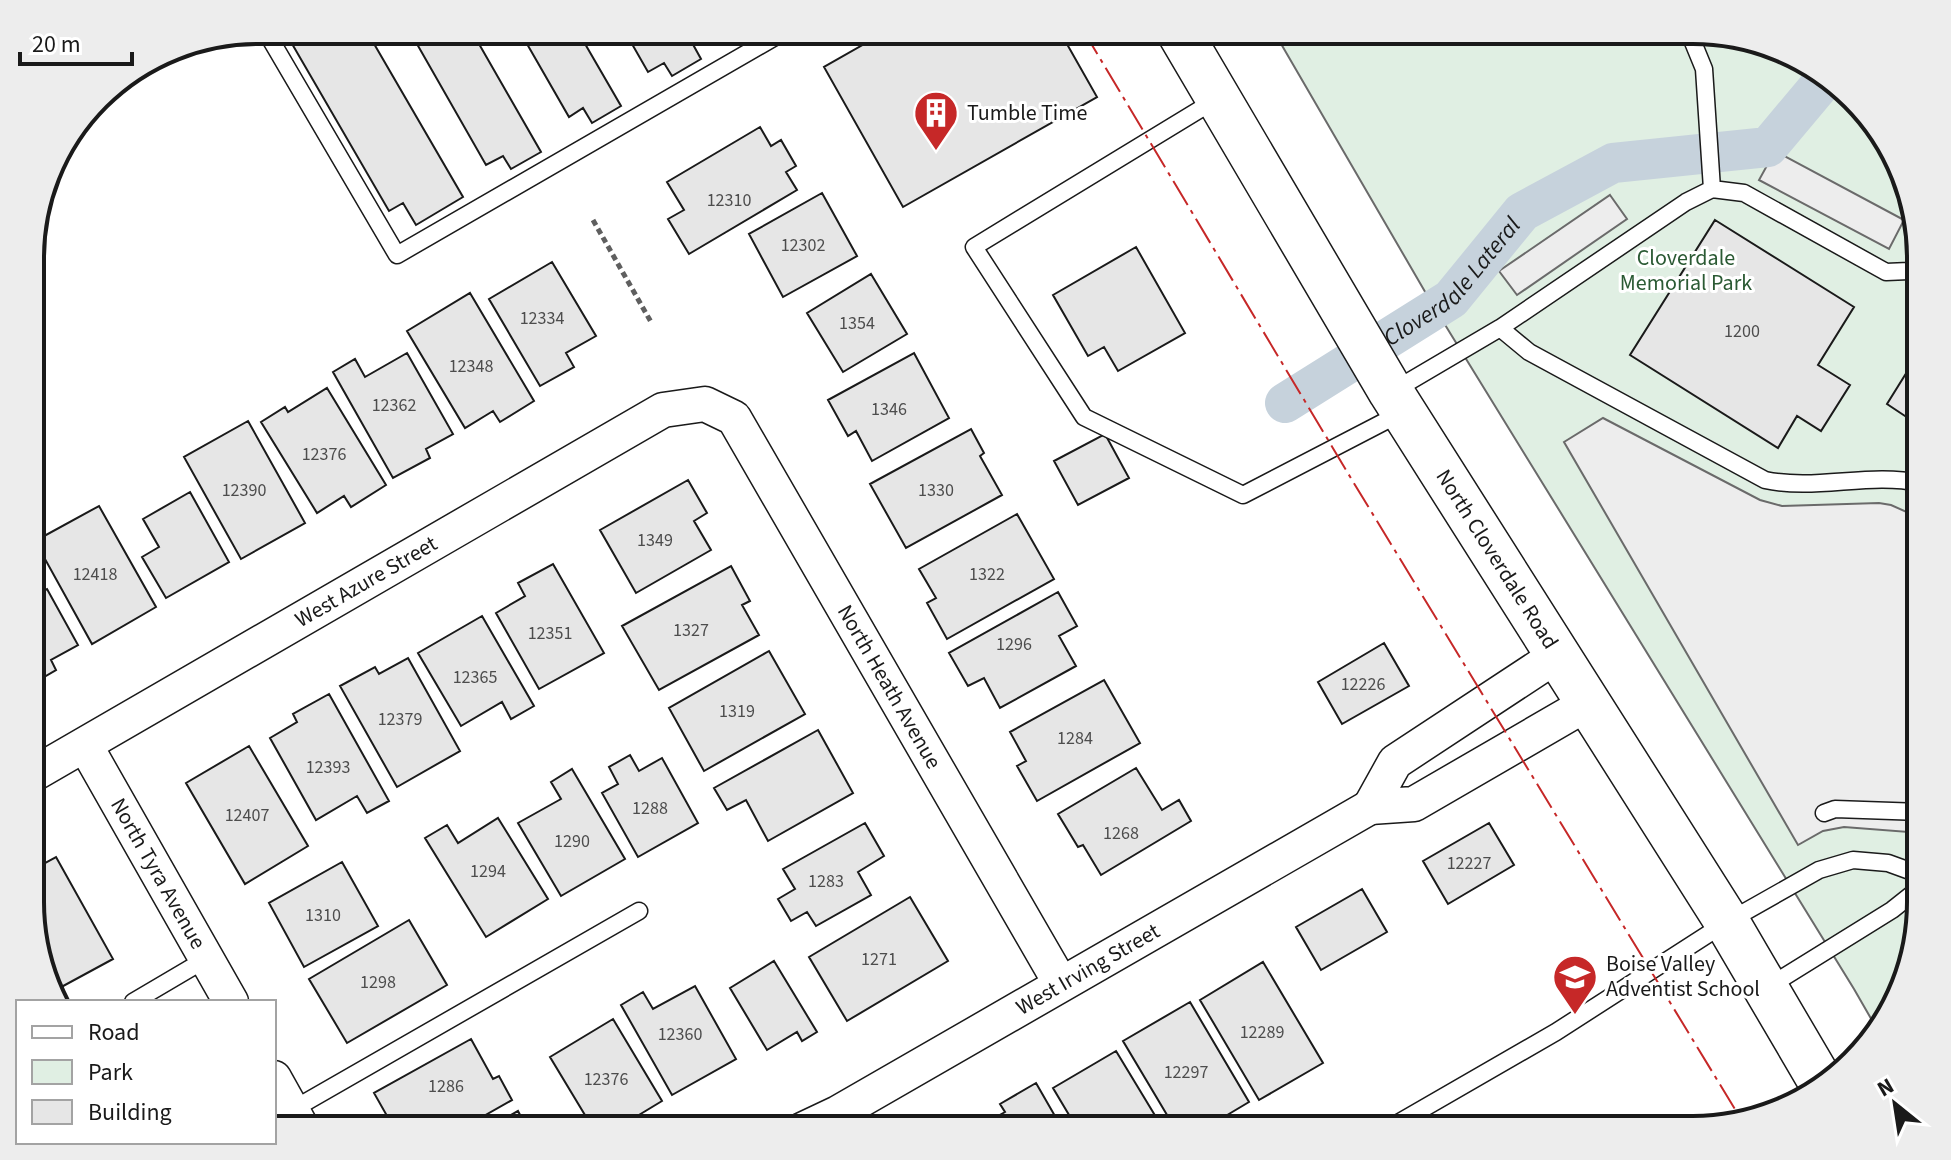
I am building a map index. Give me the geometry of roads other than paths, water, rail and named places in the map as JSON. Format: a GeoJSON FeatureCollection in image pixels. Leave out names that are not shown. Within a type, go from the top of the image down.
{"type":"FeatureCollection","features":[{"type":"Feature","properties":{"kind":"main road","name":"North Cloverdale Road"},"geometry":{"type":"LineString","coordinates":[[1186,44],[1398,401],[1727,922],[1817,1076]]}},
{"type":"Feature","properties":{"kind":"street","name":"West Azure Street"},"geometry":{"type":"LineString","coordinates":[[44,768],[663,410],[705,404]]}},
{"type":"Feature","properties":{"kind":"street","name":"North Heath Avenue"},"geometry":{"type":"LineString","coordinates":[[705,404],[734,418],[1061,984]]}},
{"type":"Feature","properties":{"kind":"street"},"geometry":{"type":"LineString","coordinates":[[1370,807],[1395,762],[1559,654]]}},
{"type":"Feature","properties":{"kind":"street","name":"West Irving Street"},"geometry":{"type":"LineString","coordinates":[[832,1116],[1370,807],[1414,804],[1590,702]]}},
{"type":"Feature","properties":{"kind":"street","name":"North Tyra Avenue"},"geometry":{"type":"LineString","coordinates":[[85,745],[230,1000]]}},
{"type":"Feature","properties":{"kind":"street"},"geometry":{"type":"LineString","coordinates":[[276,1082],[296,1116]]}},
{"type":"Feature","properties":{"kind":"lane"},"geometry":{"type":"LineString","coordinates":[[273,44],[397,255],[763,44]]}},
{"type":"Feature","properties":{"kind":"lane"},"geometry":{"type":"LineString","coordinates":[[1694,44],[1704,69],[1712,189]]}},
{"type":"Feature","properties":{"kind":"lane"},"geometry":{"type":"LineString","coordinates":[[1218,98],[974,247],[1084,417],[1243,495],[1398,401],[1686,202],[1712,189],[1744,193],[1886,272],[1907,271]]}},
{"type":"Feature","properties":{"kind":"lane"},"geometry":{"type":"LineString","coordinates":[[1500,328],[1529,352],[1765,480],[1804,485],[1907,480]]}},
{"type":"Feature","properties":{"kind":"lane"},"geometry":{"type":"LineString","coordinates":[[1824,813],[1835,809],[1907,812]]}},
{"type":"Feature","properties":{"kind":"lane"},"geometry":{"type":"LineString","coordinates":[[1410,1116],[1556,1032],[1727,922],[1819,870],[1853,860],[1888,863],[1907,870]]}},
{"type":"Feature","properties":{"kind":"lane"},"geometry":{"type":"LineString","coordinates":[[1767,988],[1907,898]]}},
{"type":"Feature","properties":{"kind":"lane"},"geometry":{"type":"LineString","coordinates":[[305,1116],[639,911]]}},
{"type":"Feature","properties":{"kind":"lane"},"geometry":{"type":"LineString","coordinates":[[136,1000],[206,959]]}},
{"type":"Feature","properties":{"kind":"waterway","name":"Cloverdale Lateral"},"geometry":{"type":"LineString","coordinates":[[1285,403],[1451,299],[1522,212],[1613,163],[1768,147],[1819,86]]}},
{"type":"Feature","properties":{"kind":"place","name":"Tumble Time"},"geometry":{"type":"Point","coordinates":[936,152]}},
{"type":"Feature","properties":{"kind":"place","name":"Boise Valley Adventist School"},"geometry":{"type":"Point","coordinates":[1575,1016]}},
{"type":"Feature","properties":{"kind":"park label","name":"Cloverdale Memorial Park"},"geometry":{"type":"Point","coordinates":[1686,270]}}]}
